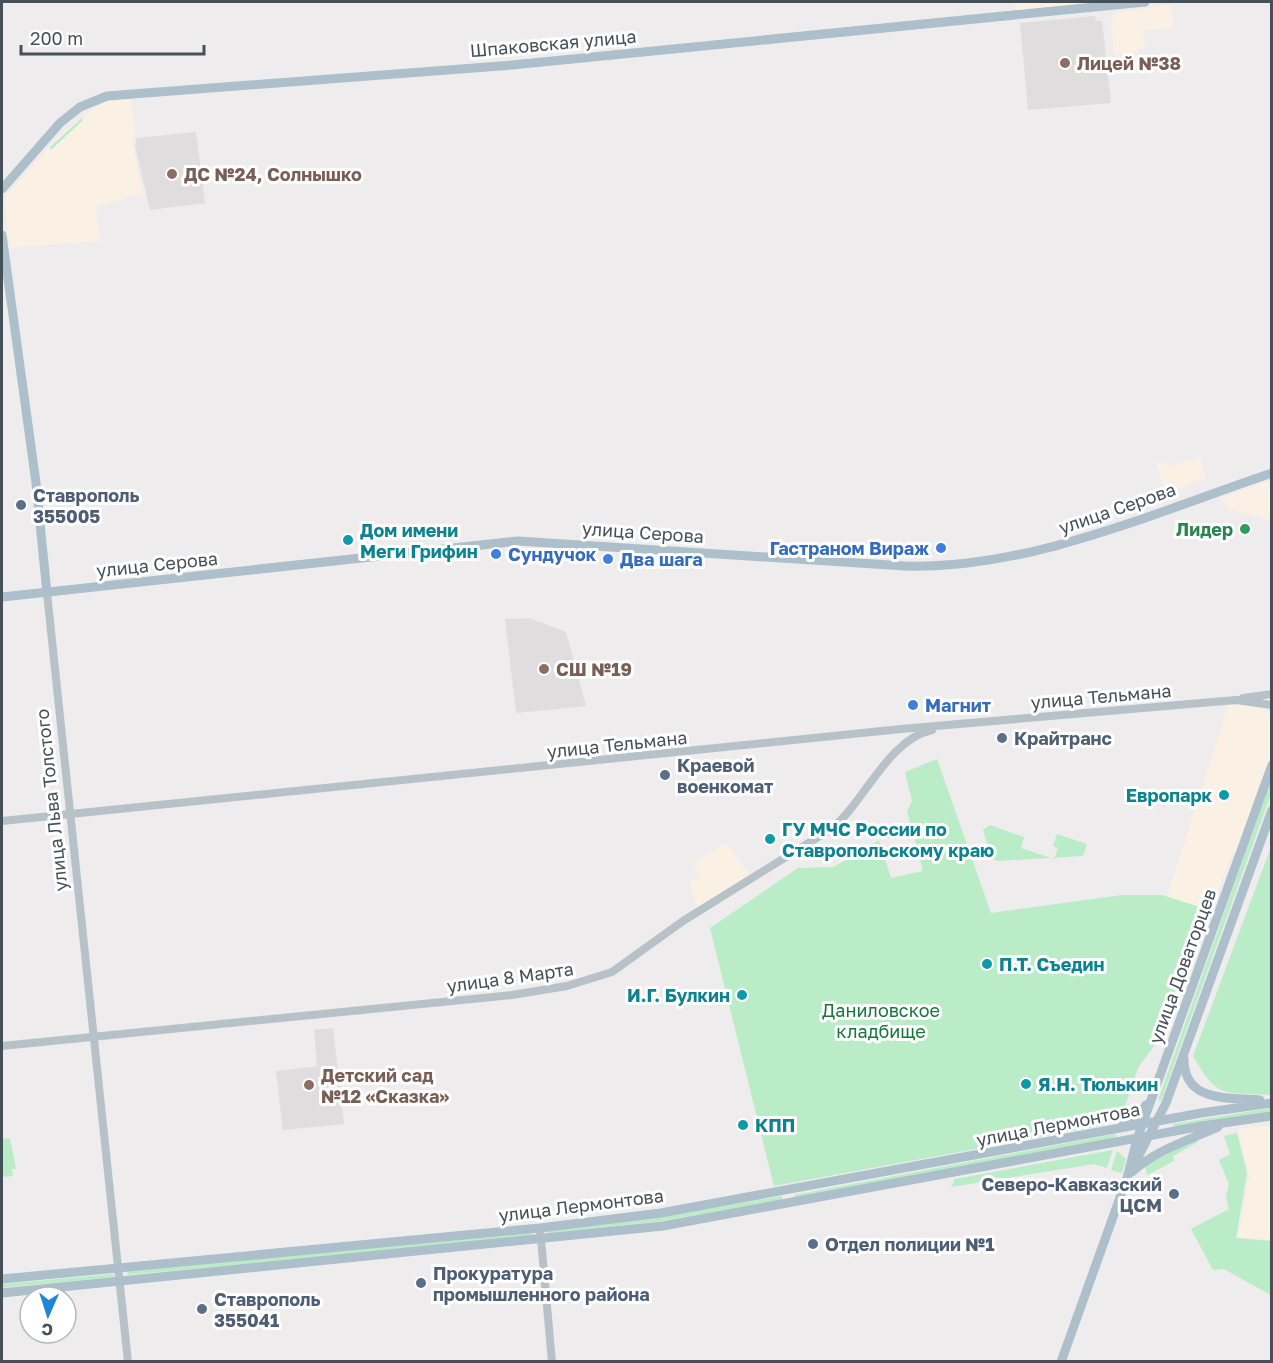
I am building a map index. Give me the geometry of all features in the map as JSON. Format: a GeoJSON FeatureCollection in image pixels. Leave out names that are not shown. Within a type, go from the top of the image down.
{"type":"FeatureCollection","features":[{"type":"Feature","properties":{"kind":"main road","name":"Шпаковская улица"},"geometry":{"type":"LineString","coordinates":[[2,189],[60,123],[80,107],[107,96],[506,65],[1145,2]]}},
{"type":"Feature","properties":{"kind":"main road","name":"улица Льва Толстого"},"geometry":{"type":"LineString","coordinates":[[2,235],[36,483],[47,593]]}},
{"type":"Feature","properties":{"kind":"main road","name":"улица Серова"},"geometry":{"type":"LineString","coordinates":[[2,597],[518,541],[905,566],[947,565],[1032,554],[1272,473]]}},
{"type":"Feature","properties":{"kind":"main road","name":"улица Доваторцев"},"geometry":{"type":"LineString","coordinates":[[1061,1362],[1127,1178],[1137,1139],[1272,765]]}},
{"type":"Feature","properties":{"kind":"main road","name":"улица Доваторцев"},"geometry":{"type":"LineString","coordinates":[[1127,1178],[1158,1122],[1272,810]]}},
{"type":"Feature","properties":{"kind":"main road"},"geometry":{"type":"LineString","coordinates":[[1186,1048],[1184,1069],[1194,1088],[1210,1095],[1272,1102]]}},
{"type":"Feature","properties":{"kind":"main road"},"geometry":{"type":"LineString","coordinates":[[1154,1093],[1153,1109],[1158,1122],[1164,1128],[1179,1131]]}},
{"type":"Feature","properties":{"kind":"main road"},"geometry":{"type":"LineString","coordinates":[[1103,1132],[1133,1120],[1154,1093]]}},
{"type":"Feature","properties":{"kind":"main road","name":"улица Лермонтова"},"geometry":{"type":"LineString","coordinates":[[2,1279],[540,1227],[710,1205],[1272,1102]]}},
{"type":"Feature","properties":{"kind":"main road"},"geometry":{"type":"LineString","coordinates":[[1127,1178],[1145,1162],[1231,1121],[1272,1116]]}},
{"type":"Feature","properties":{"kind":"main road","name":"улица Лермонтова"},"geometry":{"type":"LineString","coordinates":[[2,1293],[541,1240],[704,1219],[1231,1121]]}},
{"type":"Feature","properties":{"kind":"main road"},"geometry":{"type":"LineString","coordinates":[[1102,1145],[1122,1149],[1126,1153],[1130,1166]]}},
{"type":"Feature","properties":{"kind":"street","name":"улица Льва Толстого"},"geometry":{"type":"LineString","coordinates":[[47,593],[69,815],[120,1268],[128,1362]]}},
{"type":"Feature","properties":{"kind":"street","name":"улица Тельмана"},"geometry":{"type":"LineString","coordinates":[[2,821],[901,729],[1236,700],[1269,693]]}},
{"type":"Feature","properties":{"kind":"street","name":"улица Тельмана"},"geometry":{"type":"LineString","coordinates":[[1236,700],[1272,705]]}},
{"type":"Feature","properties":{"kind":"street","name":"улица Тельмана"},"geometry":{"type":"LineString","coordinates":[[1253,701],[1272,710]]}},
{"type":"Feature","properties":{"kind":"street","name":"улица 8 Марта"},"geometry":{"type":"LineString","coordinates":[[2,1046],[512,995],[567,986],[597,978],[630,961],[683,921],[840,822],[896,752],[912,737],[929,731],[972,724]]}},
{"type":"Feature","properties":{"kind":"street"},"geometry":{"type":"LineString","coordinates":[[540,1227],[552,1362]]}},
{"type":"Feature","properties":{"kind":"shaded area"},"geometry":{"type":"Polygon","coordinates":[[[1015,2],[1104,2],[1016,11],[1015,2]]]}},
{"type":"Feature","properties":{"kind":"shaded area"},"geometry":{"type":"Polygon","coordinates":[[[1171,5],[1174,27],[1143,31],[1145,48],[1138,49],[1138,52],[1114,54],[1111,20],[1117,12],[1171,5]]]}},
{"type":"Feature","properties":{"kind":"shaded area","name":"Лицей №38"},"geometry":{"type":"Polygon","coordinates":[[[1095,16],[1096,21],[1102,21],[1111,103],[1028,110],[1020,23],[1095,16]]]}},
{"type":"Feature","properties":{"kind":"shaded area"},"geometry":{"type":"Polygon","coordinates":[[[131,99],[135,130],[133,145],[143,194],[96,206],[100,241],[9,248],[5,203],[7,195],[59,136],[81,118],[103,102],[131,99]]]}},
{"type":"Feature","properties":{"kind":"shaded area","name":"ДС №24, Солнышко"},"geometry":{"type":"Polygon","coordinates":[[[196,132],[205,203],[150,210],[135,145],[137,138],[196,132]]]}},
{"type":"Feature","properties":{"kind":"shaded area"},"geometry":{"type":"Polygon","coordinates":[[[1200,457],[1206,478],[1166,493],[1156,463],[1165,462],[1168,467],[1200,457]]]}},
{"type":"Feature","properties":{"kind":"shaded area"},"geometry":{"type":"Polygon","coordinates":[[[1271,480],[1271,520],[1229,509],[1221,498],[1271,480]]]}},
{"type":"Feature","properties":{"kind":"shaded area","name":"СШ №19"},"geometry":{"type":"Polygon","coordinates":[[[529,618],[566,632],[586,706],[516,713],[505,619],[529,618]]]}},
{"type":"Feature","properties":{"kind":"shaded area"},"geometry":{"type":"Polygon","coordinates":[[[1242,704],[1258,706],[1271,714],[1271,758],[1256,792],[1240,849],[1232,855],[1211,911],[1167,897],[1228,706],[1242,704]]]}},
{"type":"Feature","properties":{"kind":"shaded area"},"geometry":{"type":"Polygon","coordinates":[[[725,843],[750,874],[698,908],[689,883],[701,877],[693,863],[725,843]]]}},
{"type":"Feature","properties":{"kind":"shaded area","name":"Детский сад №12 «Сказка»"},"geometry":{"type":"Polygon","coordinates":[[[333,1028],[344,1124],[283,1130],[276,1071],[317,1066],[314,1030],[333,1028]]]}},
{"type":"Feature","properties":{"kind":"shaded area"},"geometry":{"type":"Polygon","coordinates":[[[1271,1125],[1271,1240],[1238,1237],[1249,1176],[1238,1129],[1271,1125]]]}},
{"type":"Feature","properties":{"kind":"green space"},"geometry":{"type":"Polygon","coordinates":[[[82,118],[83,120],[51,150],[50,147],[82,118]]]}},
{"type":"Feature","properties":{"kind":"green space","name":"Даниловское кладбище"},"geometry":{"type":"Polygon","coordinates":[[[937,759],[991,913],[1122,895],[1162,895],[1197,906],[1203,915],[1156,1043],[1138,1068],[1121,1118],[1102,1126],[774,1186],[710,928],[798,868],[834,867],[879,840],[891,878],[923,871],[907,811],[912,801],[905,772],[937,759]]]}},
{"type":"Feature","properties":{"kind":"green space"},"geometry":{"type":"Polygon","coordinates":[[[1271,780],[1271,794],[1161,1101],[1158,1100],[1271,780]]]}},
{"type":"Feature","properties":{"kind":"green space"},"geometry":{"type":"Polygon","coordinates":[[[990,825],[1024,837],[1021,848],[1051,858],[998,861],[992,859],[983,830],[990,825]]]}},
{"type":"Feature","properties":{"kind":"green space"},"geometry":{"type":"Polygon","coordinates":[[[1057,834],[1087,844],[1083,856],[1054,858],[1058,848],[1053,846],[1057,834]]]}},
{"type":"Feature","properties":{"kind":"green space"},"geometry":{"type":"Polygon","coordinates":[[[1271,847],[1271,1095],[1232,1093],[1216,1087],[1193,1056],[1271,847]]]}},
{"type":"Feature","properties":{"kind":"green space"},"geometry":{"type":"Polygon","coordinates":[[[1271,1108],[1271,1112],[1175,1128],[1173,1124],[1271,1108]]]}},
{"type":"Feature","properties":{"kind":"green space"},"geometry":{"type":"Polygon","coordinates":[[[1237,1133],[1247,1173],[1236,1238],[1271,1241],[1271,1295],[1224,1269],[1213,1270],[1191,1229],[1229,1209],[1226,1197],[1229,1184],[1219,1160],[1230,1154],[1224,1136],[1237,1133]]]}},
{"type":"Feature","properties":{"kind":"green space"},"geometry":{"type":"Polygon","coordinates":[[[1115,1134],[1116,1138],[795,1198],[794,1195],[1115,1134]]]}},
{"type":"Feature","properties":{"kind":"green space"},"geometry":{"type":"Polygon","coordinates":[[[10,1138],[16,1169],[12,1169],[13,1176],[2,1177],[2,1139],[10,1138]]]}},
{"type":"Feature","properties":{"kind":"green space"},"geometry":{"type":"Polygon","coordinates":[[[1196,1139],[1198,1142],[1173,1156],[1174,1161],[1147,1175],[1145,1166],[1196,1139]]]}},
{"type":"Feature","properties":{"kind":"green space"},"geometry":{"type":"Polygon","coordinates":[[[1113,1150],[1107,1168],[1094,1164],[951,1187],[955,1179],[1113,1150]]]}},
{"type":"Feature","properties":{"kind":"green space"},"geometry":{"type":"Polygon","coordinates":[[[1117,1151],[1126,1159],[1122,1173],[1111,1170],[1117,1151]]]}},
{"type":"Feature","properties":{"kind":"green space"},"geometry":{"type":"Polygon","coordinates":[[[782,1196],[782,1200],[662,1221],[547,1234],[548,1231],[661,1217],[782,1196]]]}},
{"type":"Feature","properties":{"kind":"green space"},"geometry":{"type":"Polygon","coordinates":[[[532,1233],[532,1237],[127,1275],[128,1271],[532,1233]]]}},
{"type":"Feature","properties":{"kind":"green space"},"geometry":{"type":"Polygon","coordinates":[[[114,1274],[114,1277],[2,1288],[2,1284],[114,1274]]]}},
{"type":"Feature","properties":{"kind":"place","name":"Лицей №38"},"geometry":{"type":"Point","coordinates":[1065,63]}},
{"type":"Feature","properties":{"kind":"place","name":"ДС №24, Солнышко"},"geometry":{"type":"Point","coordinates":[172,174]}},
{"type":"Feature","properties":{"kind":"place","name":"Ставрополь 355005"},"geometry":{"type":"Point","coordinates":[21,505]}},
{"type":"Feature","properties":{"kind":"place","name":"Лидер"},"geometry":{"type":"Point","coordinates":[1245,529]}},
{"type":"Feature","properties":{"kind":"place","name":"Дом имени Меги Грифин"},"geometry":{"type":"Point","coordinates":[348,540]}},
{"type":"Feature","properties":{"kind":"place","name":"Гастраном Вираж"},"geometry":{"type":"Point","coordinates":[941,548]}},
{"type":"Feature","properties":{"kind":"place","name":"Сундучок"},"geometry":{"type":"Point","coordinates":[496,554]}},
{"type":"Feature","properties":{"kind":"place","name":"Два шага"},"geometry":{"type":"Point","coordinates":[608,559]}},
{"type":"Feature","properties":{"kind":"place","name":"СШ №19"},"geometry":{"type":"Point","coordinates":[544,669]}},
{"type":"Feature","properties":{"kind":"place","name":"Магнит"},"geometry":{"type":"Point","coordinates":[913,705]}},
{"type":"Feature","properties":{"kind":"place","name":"Крайтранс"},"geometry":{"type":"Point","coordinates":[1002,738]}},
{"type":"Feature","properties":{"kind":"place","name":"Краевой военкомат"},"geometry":{"type":"Point","coordinates":[665,775]}},
{"type":"Feature","properties":{"kind":"place","name":"Европарк"},"geometry":{"type":"Point","coordinates":[1224,795]}},
{"type":"Feature","properties":{"kind":"place","name":"ГУ МЧС России по Ставропольскому краю"},"geometry":{"type":"Point","coordinates":[770,839]}},
{"type":"Feature","properties":{"kind":"place","name":"П.Т. Съедин"},"geometry":{"type":"Point","coordinates":[987,964]}},
{"type":"Feature","properties":{"kind":"place","name":"И.Г. Булкин"},"geometry":{"type":"Point","coordinates":[742,995]}},
{"type":"Feature","properties":{"kind":"place","name":"Я.Н. Тюлькин"},"geometry":{"type":"Point","coordinates":[1026,1084]}},
{"type":"Feature","properties":{"kind":"place","name":"Детский сад №12 «Сказка»"},"geometry":{"type":"Point","coordinates":[309,1085]}},
{"type":"Feature","properties":{"kind":"place","name":"КПП"},"geometry":{"type":"Point","coordinates":[743,1125]}},
{"type":"Feature","properties":{"kind":"place","name":"Северо-Кавказский ЦСМ"},"geometry":{"type":"Point","coordinates":[1174,1194]}},
{"type":"Feature","properties":{"kind":"place","name":"Отдел полиции №1"},"geometry":{"type":"Point","coordinates":[813,1244]}},
{"type":"Feature","properties":{"kind":"place","name":"Прокуратура промышленного района"},"geometry":{"type":"Point","coordinates":[421,1283]}},
{"type":"Feature","properties":{"kind":"place","name":"Ставрополь 355041"},"geometry":{"type":"Point","coordinates":[202,1309]}}]}
